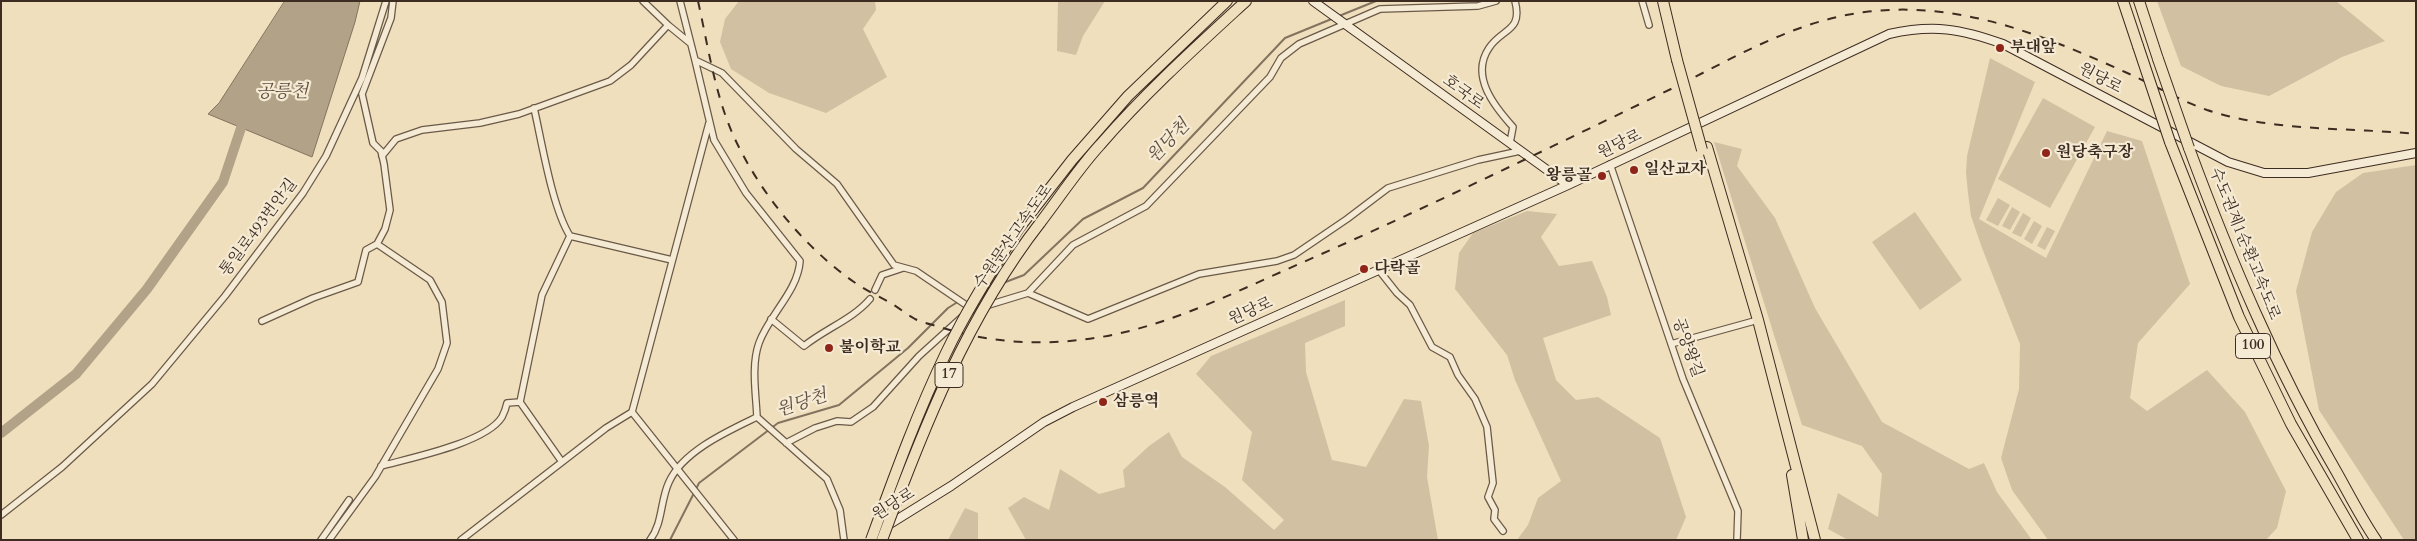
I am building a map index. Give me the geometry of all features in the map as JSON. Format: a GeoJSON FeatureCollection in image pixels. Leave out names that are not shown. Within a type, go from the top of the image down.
{"type":"FeatureCollection","features":[{"type":"Feature","properties":{"kind":"highway","name":"수원문산고속도로"},"geometry":{"type":"LineString","coordinates":[[870,540],[914,425],[947,352],[985,282],[1019,228],[1072,160],[1122,102],[1227,1]]}},
{"type":"Feature","properties":{"kind":"highway","name":"수원문산고속도로"},"geometry":{"type":"LineString","coordinates":[[882,540],[921,438],[957,357],[994,292],[1040,223],[1086,162],[1117,125],[1168,73],[1246,1]]}},
{"type":"Feature","properties":{"kind":"highway"},"geometry":{"type":"LineString","coordinates":[[1663,1],[1815,540]]}},
{"type":"Feature","properties":{"kind":"highway"},"geometry":{"type":"LineString","coordinates":[[1668,1],[1679,59]]}},
{"type":"Feature","properties":{"kind":"highway","name":"수도권제1순환고속도로"},"geometry":{"type":"LineString","coordinates":[[2123,1],[2170,142],[2239,317],[2291,424],[2358,540]]}},
{"type":"Feature","properties":{"kind":"highway","name":"수도권제1순환고속도로"},"geometry":{"type":"LineString","coordinates":[[2139,1],[2189,148],[2226,247],[2267,340],[2321,446],[2376,540]]}},
{"type":"Feature","properties":{"kind":"highway"},"geometry":{"type":"LineString","coordinates":[[1789,451],[1803,540]]}},
{"type":"Feature","properties":{"kind":"highway"},"geometry":{"type":"LineString","coordinates":[[1789,451],[1811,540]]}},
{"type":"Feature","properties":{"kind":"highway"},"geometry":{"type":"LineString","coordinates":[[1789,451],[1822,540]]}},
{"type":"Feature","properties":{"kind":"main road","name":"호국로"},"geometry":{"type":"LineString","coordinates":[[1313,1],[1568,185]]}},
{"type":"Feature","properties":{"kind":"main road","name":"원당로"},"geometry":{"type":"LineString","coordinates":[[865,540],[951,486],[1044,422],[1073,407],[1568,185],[1890,34],[1932,28],[1970,32],[2004,44],[2228,162],[2264,173],[2308,173],[2416,153]]}},
{"type":"Feature","properties":{"kind":"street","name":"통일로493번안길"},"geometry":{"type":"LineString","coordinates":[[1,515],[62,467],[152,384],[225,296],[303,193],[326,156],[362,78],[386,1]]}},
{"type":"Feature","properties":{"kind":"street"},"geometry":{"type":"LineString","coordinates":[[262,321],[313,298],[358,282],[366,250],[377,244],[385,229],[390,210],[382,156],[381,151],[373,143],[362,94],[391,18],[393,1]]}},
{"type":"Feature","properties":{"kind":"street"},"geometry":{"type":"LineString","coordinates":[[643,1],[690,43]]}},
{"type":"Feature","properties":{"kind":"street"},"geometry":{"type":"LineString","coordinates":[[680,1],[714,140],[746,193],[800,261],[800,274],[771,318],[758,344],[755,376],[759,418],[786,444],[827,478],[840,510],[844,540]]}},
{"type":"Feature","properties":{"kind":"street"},"geometry":{"type":"LineString","coordinates":[[786,444],[815,428],[838,421],[851,422],[873,407],[919,356],[970,308],[1028,293],[1073,245],[1146,206],[1270,77],[1281,58],[1299,44],[1380,9],[1478,6],[1496,1]]}},
{"type":"Feature","properties":{"kind":"street"},"geometry":{"type":"LineString","coordinates":[[1510,143],[1513,127],[1491,100],[1483,83],[1482,68],[1489,47],[1513,27],[1518,10],[1515,1]]}},
{"type":"Feature","properties":{"kind":"street"},"geometry":{"type":"LineString","coordinates":[[1642,1],[1649,25]]}},
{"type":"Feature","properties":{"kind":"street"},"geometry":{"type":"LineString","coordinates":[[382,156],[396,139],[422,130],[480,122],[519,114],[610,81],[631,65],[668,25]]}},
{"type":"Feature","properties":{"kind":"street"},"geometry":{"type":"LineString","coordinates":[[695,60],[722,74],[790,142],[837,184],[894,265],[916,271],[970,308]]}},
{"type":"Feature","properties":{"kind":"street"},"geometry":{"type":"LineString","coordinates":[[534,108],[549,174],[564,227],[570,236],[672,260]]}},
{"type":"Feature","properties":{"kind":"street"},"geometry":{"type":"LineString","coordinates":[[461,540],[606,428],[632,412],[709,121]]}},
{"type":"Feature","properties":{"kind":"street"},"geometry":{"type":"LineString","coordinates":[[1028,293],[1088,319],[1199,274],[1277,261],[1294,255],[1388,188],[1478,160],[1520,151]]}},
{"type":"Feature","properties":{"kind":"street","name":"공양왕길"},"geometry":{"type":"LineString","coordinates":[[1610,164],[1683,380],[1738,511],[1737,540]]}},
{"type":"Feature","properties":{"kind":"street"},"geometry":{"type":"LineString","coordinates":[[562,462],[520,402],[542,295],[570,236]]}},
{"type":"Feature","properties":{"kind":"street"},"geometry":{"type":"LineString","coordinates":[[329,540],[381,466],[438,369],[447,343],[442,302],[430,280],[377,244]]}},
{"type":"Feature","properties":{"kind":"street"},"geometry":{"type":"LineString","coordinates":[[875,290],[882,275],[904,268]]}},
{"type":"Feature","properties":{"kind":"street"},"geometry":{"type":"LineString","coordinates":[[1378,269],[1396,293],[1410,305],[1432,347],[1450,357],[1458,375],[1475,399],[1487,427],[1493,483],[1488,497],[1495,510],[1494,519],[1503,532]]}},
{"type":"Feature","properties":{"kind":"street"},"geometry":{"type":"LineString","coordinates":[[771,318],[804,346],[827,328],[856,313],[870,299]]}},
{"type":"Feature","properties":{"kind":"street"},"geometry":{"type":"LineString","coordinates":[[1671,344],[1754,322]]}},
{"type":"Feature","properties":{"kind":"street"},"geometry":{"type":"LineString","coordinates":[[381,466],[452,446],[480,435],[501,419],[508,403],[520,402]]}},
{"type":"Feature","properties":{"kind":"street"},"geometry":{"type":"LineString","coordinates":[[632,412],[734,540]]}},
{"type":"Feature","properties":{"kind":"street"},"geometry":{"type":"LineString","coordinates":[[650,540],[657,531],[668,483],[677,468],[714,438],[759,418]]}},
{"type":"Feature","properties":{"kind":"street"},"geometry":{"type":"LineString","coordinates":[[321,540],[350,500]]}},
{"type":"Feature","properties":{"kind":"shaded area"},"geometry":{"type":"Polygon","coordinates":[[[739,1],[875,1],[876,10],[863,29],[887,77],[826,113],[769,93],[731,69],[720,42],[725,19],[739,1]]]}},
{"type":"Feature","properties":{"kind":"shaded area"},"geometry":{"type":"Polygon","coordinates":[[[1058,1],[1105,1],[1083,36],[1076,55],[1057,51],[1058,1]]]}},
{"type":"Feature","properties":{"kind":"shaded area"},"geometry":{"type":"Polygon","coordinates":[[[2157,1],[2336,1],[2385,41],[2342,57],[2269,96],[2221,86],[2181,66],[2157,1]]]}},
{"type":"Feature","properties":{"kind":"shaded area"},"geometry":{"type":"Polygon","coordinates":[[[1990,58],[2035,82],[1979,219],[2046,258],[2107,131],[2142,141],[2190,284],[2138,343],[2130,398],[2147,411],[2207,370],[2245,412],[2286,491],[2277,528],[2266,540],[2048,540],[2012,490],[2001,458],[2019,389],[2020,344],[1971,216],[1966,173],[1967,156],[1990,58]]]}},
{"type":"Feature","properties":{"kind":"shaded area","name":"원당축구장"},"geometry":{"type":"Polygon","coordinates":[[[2043,98],[2095,127],[2050,208],[1998,179],[2043,98]]]}},
{"type":"Feature","properties":{"kind":"shaded area"},"geometry":{"type":"Polygon","coordinates":[[[1714,142],[1742,149],[1737,166],[1775,218],[1815,308],[1882,422],[1969,469],[1984,463],[1997,492],[2032,540],[1848,540],[1828,529],[1838,493],[1878,517],[1882,474],[1862,446],[1802,425],[1714,142]]]}},
{"type":"Feature","properties":{"kind":"shaded area"},"geometry":{"type":"Polygon","coordinates":[[[2416,165],[2416,540],[2404,540],[2319,410],[2296,291],[2312,232],[2336,192],[2363,173],[2416,165]]]}},
{"type":"Feature","properties":{"kind":"shaded area"},"geometry":{"type":"Polygon","coordinates":[[[1998,198],[2010,205],[1998,226],[1986,220],[1998,198]]]}},
{"type":"Feature","properties":{"kind":"shaded area"},"geometry":{"type":"Polygon","coordinates":[[[2012,207],[2020,212],[2010,230],[2002,226],[2012,207]]]}},
{"type":"Feature","properties":{"kind":"shaded area"},"geometry":{"type":"Polygon","coordinates":[[[1527,211],[1557,214],[1541,237],[1559,266],[1592,261],[1607,297],[1611,315],[1543,338],[1556,380],[1576,400],[1598,397],[1660,438],[1686,517],[1676,540],[1517,540],[1528,525],[1538,498],[1561,481],[1515,380],[1507,355],[1455,289],[1459,253],[1473,233],[1527,211]]]}},
{"type":"Feature","properties":{"kind":"shaded area"},"geometry":{"type":"Polygon","coordinates":[[[1915,212],[1962,280],[1920,310],[1872,242],[1915,212]]]}},
{"type":"Feature","properties":{"kind":"shaded area"},"geometry":{"type":"Polygon","coordinates":[[[2023,213],[2031,218],[2021,237],[2012,233],[2023,213]]]}},
{"type":"Feature","properties":{"kind":"shaded area"},"geometry":{"type":"Polygon","coordinates":[[[2034,221],[2042,226],[2032,244],[2024,239],[2034,221]]]}},
{"type":"Feature","properties":{"kind":"shaded area"},"geometry":{"type":"Polygon","coordinates":[[[2047,227],[2055,231],[2045,250],[2037,246],[2047,227]]]}},
{"type":"Feature","properties":{"kind":"shaded area"},"geometry":{"type":"Polygon","coordinates":[[[1345,300],[1345,326],[1305,343],[1306,372],[1332,460],[1366,467],[1404,399],[1421,401],[1429,446],[1427,477],[1438,540],[1026,540],[1008,508],[1024,497],[1049,510],[1060,469],[1099,494],[1125,487],[1123,470],[1149,446],[1169,432],[1182,457],[1225,487],[1274,530],[1284,520],[1242,480],[1252,432],[1196,374],[1211,356],[1345,300]]]}},
{"type":"Feature","properties":{"kind":"shaded area"},"geometry":{"type":"Polygon","coordinates":[[[965,508],[978,513],[978,540],[948,540],[965,508]]]}},
{"type":"Feature","properties":{"kind":"water","name":"공릉천"},"geometry":{"type":"Polygon","coordinates":[[[285,1],[360,1],[312,157],[208,114],[219,103],[285,1]]]}},
{"type":"Feature","properties":{"kind":"waterway","name":"원당천"},"geometry":{"type":"LineString","coordinates":[[1339,16],[1376,1]]}},
{"type":"Feature","properties":{"kind":"waterway","name":"원당천"},"geometry":{"type":"LineString","coordinates":[[1003,283],[1024,275],[1083,219],[1143,188],[1285,38],[1334,18]]}},
{"type":"Feature","properties":{"kind":"waterway","name":"공릉천"},"geometry":{"type":"LineString","coordinates":[[1,433],[76,374],[147,289],[223,182],[245,116]]}},
{"type":"Feature","properties":{"kind":"waterway","name":"원당천"},"geometry":{"type":"LineString","coordinates":[[696,489],[699,483],[778,423],[839,405],[908,348],[948,308],[956,303]]}},
{"type":"Feature","properties":{"kind":"waterway","name":"원당천"},"geometry":{"type":"LineString","coordinates":[[670,540],[694,493]]}},
{"type":"Feature","properties":{"kind":"railway"},"geometry":{"type":"LineString","coordinates":[[698,1],[717,87],[734,137],[770,198],[801,236],[854,282],[915,319],[962,333],[1021,342],[1061,342],[1101,337],[1127,332],[1178,316],[1227,296],[1439,200],[1765,42],[1814,23],[1865,12],[1933,11],[1967,16],[1999,24],[2063,45],[2197,106],[2233,117],[2311,128],[2416,134]]}},
{"type":"Feature","properties":{"kind":"place","name":"부대앞"},"geometry":{"type":"Point","coordinates":[2000,48]}},
{"type":"Feature","properties":{"kind":"place","name":"원당축구장"},"geometry":{"type":"Point","coordinates":[2046,153]}},
{"type":"Feature","properties":{"kind":"place","name":"일산교자"},"geometry":{"type":"Point","coordinates":[1634,170]}},
{"type":"Feature","properties":{"kind":"place","name":"왕릉골"},"geometry":{"type":"Point","coordinates":[1602,176]}},
{"type":"Feature","properties":{"kind":"place","name":"다락골"},"geometry":{"type":"Point","coordinates":[1364,269]}},
{"type":"Feature","properties":{"kind":"place","name":"불이학교"},"geometry":{"type":"Point","coordinates":[829,348]}},
{"type":"Feature","properties":{"kind":"place","name":"삼릉역"},"geometry":{"type":"Point","coordinates":[1103,402]}}]}
